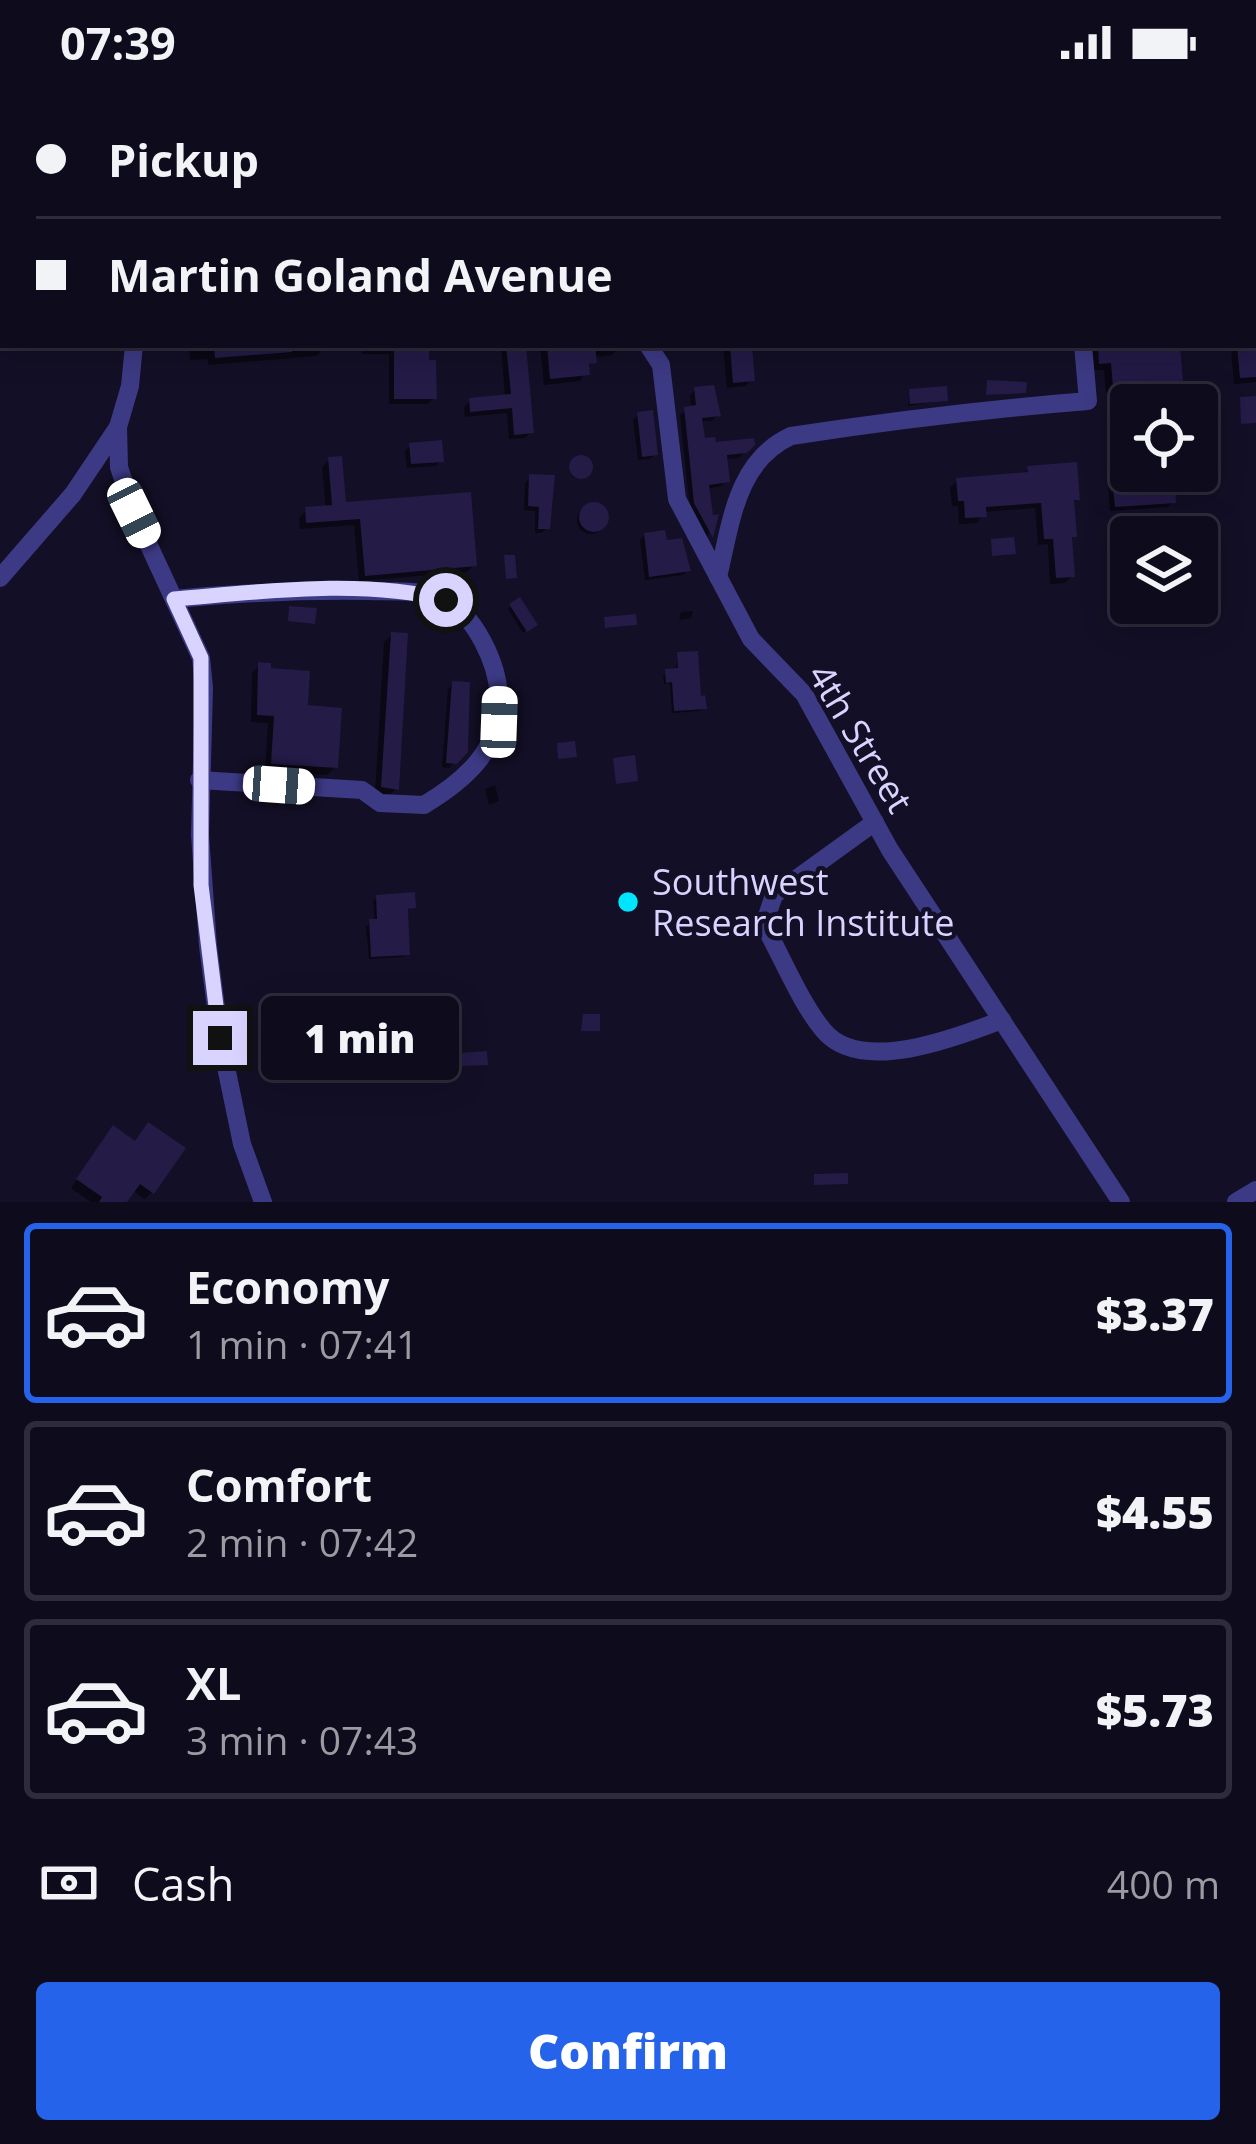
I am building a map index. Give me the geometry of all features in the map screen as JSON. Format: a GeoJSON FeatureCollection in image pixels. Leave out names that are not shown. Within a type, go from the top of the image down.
{"type":"FeatureCollection","features":[{"type":"Feature","properties":{"kind":"street"},"geometry":{"type":"LineString","coordinates":[[134,348],[130,386],[118,428],[119,466],[134,513],[201,658],[201,885],[220,1038],[242,1144],[263,1202]]}},
{"type":"Feature","properties":{"kind":"street","name":"4th Street"},"geometry":{"type":"LineString","coordinates":[[650,348],[661,365],[677,499],[751,639],[804,694],[875,822],[1121,1202]]}},
{"type":"Feature","properties":{"kind":"street"},"geometry":{"type":"LineString","coordinates":[[718,577],[741,486],[764,452],[777,442],[790,436],[950,412],[1088,401],[1083,348]]}},
{"type":"Feature","properties":{"kind":"street"},"geometry":{"type":"LineString","coordinates":[[0,578],[73,494],[118,428]]}},
{"type":"Feature","properties":{"kind":"street"},"geometry":{"type":"LineString","coordinates":[[174,599],[296,590],[418,592],[446,600],[479,632],[500,694],[499,722],[486,752],[424,805],[380,802],[362,790],[199,780]]}},
{"type":"Feature","properties":{"kind":"street"},"geometry":{"type":"LineString","coordinates":[[875,822],[774,895],[767,908],[764,925],[823,1030],[840,1046],[922,1048],[1002,1020]]}},
{"type":"Feature","properties":{"kind":"street"},"geometry":{"type":"LineString","coordinates":[[1236,1202],[1256,1190]]}},
{"type":"Feature","properties":{"kind":"building"},"geometry":{"type":"Polygon","coordinates":[[[214,348],[291,348],[292,352],[215,358],[214,348]]]}},
{"type":"Feature","properties":{"kind":"building"},"geometry":{"type":"Polygon","coordinates":[[[394,348],[429,348],[429,360],[436,360],[437,399],[394,399],[394,348]]]}},
{"type":"Feature","properties":{"kind":"building"},"geometry":{"type":"Polygon","coordinates":[[[506,348],[526,348],[534,433],[514,435],[512,408],[470,412],[469,398],[511,394],[506,348]]]}},
{"type":"Feature","properties":{"kind":"building"},"geometry":{"type":"Polygon","coordinates":[[[547,348],[595,348],[597,363],[589,364],[590,375],[550,379],[547,348]]]}},
{"type":"Feature","properties":{"kind":"building"},"geometry":{"type":"Polygon","coordinates":[[[730,348],[752,348],[755,381],[733,383],[730,348]]]}},
{"type":"Feature","properties":{"kind":"building"},"geometry":{"type":"Polygon","coordinates":[[[1098,348],[1180,348],[1183,381],[1113,384],[1111,363],[1099,364],[1098,348]]]}},
{"type":"Feature","properties":{"kind":"building"},"geometry":{"type":"Polygon","coordinates":[[[1237,348],[1256,348],[1256,377],[1240,378],[1237,348]]]}},
{"type":"Feature","properties":{"kind":"building"},"geometry":{"type":"Polygon","coordinates":[[[987,380],[1027,382],[1026,393],[986,395],[987,380]]]}},
{"type":"Feature","properties":{"kind":"building"},"geometry":{"type":"Polygon","coordinates":[[[714,385],[721,416],[702,418],[705,438],[715,437],[716,442],[754,438],[755,445],[747,453],[727,455],[730,482],[709,485],[713,515],[719,514],[713,538],[694,503],[684,407],[696,405],[694,387],[714,385]]]}},
{"type":"Feature","properties":{"kind":"building"},"geometry":{"type":"Polygon","coordinates":[[[947,386],[948,401],[910,404],[909,389],[947,386]]]}},
{"type":"Feature","properties":{"kind":"building"},"geometry":{"type":"Polygon","coordinates":[[[1256,396],[1256,423],[1241,424],[1240,397],[1256,396]]]}},
{"type":"Feature","properties":{"kind":"building"},"geometry":{"type":"Polygon","coordinates":[[[653,410],[658,455],[642,457],[637,412],[653,410]]]}},
{"type":"Feature","properties":{"kind":"building"},"geometry":{"type":"Polygon","coordinates":[[[442,440],[444,462],[411,464],[409,443],[442,440]]]}},
{"type":"Feature","properties":{"kind":"building"},"geometry":{"type":"Polygon","coordinates":[[[581,455],[593,467],[581,479],[569,467],[581,455]]]}},
{"type":"Feature","properties":{"kind":"building"},"geometry":{"type":"Polygon","coordinates":[[[342,456],[346,502],[471,492],[477,566],[365,576],[360,519],[306,523],[305,507],[332,505],[328,457],[342,456]]]}},
{"type":"Feature","properties":{"kind":"building"},"geometry":{"type":"Polygon","coordinates":[[[1077,462],[1080,500],[1074,500],[1077,537],[1072,537],[1075,577],[1056,578],[1053,539],[1044,539],[1041,503],[986,507],[987,517],[965,518],[964,501],[958,501],[956,478],[1077,462]]]}},
{"type":"Feature","properties":{"kind":"building"},"geometry":{"type":"Polygon","coordinates":[[[529,474],[555,475],[550,529],[538,529],[539,507],[528,506],[529,474]]]}},
{"type":"Feature","properties":{"kind":"building"},"geometry":{"type":"Polygon","coordinates":[[[1114,492],[1175,492],[1176,503],[1115,507],[1114,492]]]}},
{"type":"Feature","properties":{"kind":"building"},"geometry":{"type":"Polygon","coordinates":[[[594,502],[605,506],[609,517],[605,528],[594,532],[583,528],[579,517],[583,506],[594,502]]]}},
{"type":"Feature","properties":{"kind":"building"},"geometry":{"type":"Polygon","coordinates":[[[665,530],[667,540],[682,538],[691,571],[649,577],[644,533],[665,530]]]}},
{"type":"Feature","properties":{"kind":"building"},"geometry":{"type":"Polygon","coordinates":[[[1014,537],[1016,554],[992,556],[991,539],[1014,537]]]}},
{"type":"Feature","properties":{"kind":"building"},"geometry":{"type":"Polygon","coordinates":[[[504,555],[515,555],[517,578],[506,579],[504,555]]]}},
{"type":"Feature","properties":{"kind":"building"},"geometry":{"type":"Polygon","coordinates":[[[520,597],[538,625],[527,632],[509,604],[520,597]]]}},
{"type":"Feature","properties":{"kind":"building"},"geometry":{"type":"Polygon","coordinates":[[[289,606],[317,608],[315,624],[288,621],[289,606]]]}},
{"type":"Feature","properties":{"kind":"building"},"geometry":{"type":"Polygon","coordinates":[[[636,614],[637,625],[605,628],[604,617],[636,614]]]}},
{"type":"Feature","properties":{"kind":"building"},"geometry":{"type":"Polygon","coordinates":[[[391,632],[408,633],[399,790],[381,787],[391,632]]]}},
{"type":"Feature","properties":{"kind":"building"},"geometry":{"type":"Polygon","coordinates":[[[698,651],[701,696],[705,695],[707,709],[674,711],[672,682],[666,683],[665,669],[678,668],[677,652],[698,651]]]}},
{"type":"Feature","properties":{"kind":"building"},"geometry":{"type":"Polygon","coordinates":[[[258,662],[271,663],[271,668],[310,671],[308,705],[342,708],[338,768],[271,764],[274,716],[257,715],[258,662]]]}},
{"type":"Feature","properties":{"kind":"building"},"geometry":{"type":"Polygon","coordinates":[[[452,681],[470,682],[468,752],[457,764],[446,763],[452,681]]]}},
{"type":"Feature","properties":{"kind":"building"},"geometry":{"type":"Polygon","coordinates":[[[575,741],[577,757],[558,759],[557,743],[575,741]]]}},
{"type":"Feature","properties":{"kind":"building"},"geometry":{"type":"Polygon","coordinates":[[[635,755],[638,781],[616,784],[613,758],[635,755]]]}},
{"type":"Feature","properties":{"kind":"building"},"geometry":{"type":"Polygon","coordinates":[[[415,892],[416,908],[408,909],[410,955],[371,957],[369,919],[377,919],[376,895],[415,892]]]}},
{"type":"Feature","properties":{"kind":"building"},"geometry":{"type":"Polygon","coordinates":[[[583,1014],[600,1014],[600,1031],[581,1031],[583,1014]]]}},
{"type":"Feature","properties":{"kind":"building"},"geometry":{"type":"Polygon","coordinates":[[[487,1051],[488,1065],[460,1066],[459,1053],[487,1051]]]}},
{"type":"Feature","properties":{"kind":"building"},"geometry":{"type":"Polygon","coordinates":[[[148,1122],[186,1148],[154,1194],[140,1184],[127,1202],[99,1202],[102,1197],[76,1179],[113,1125],[135,1141],[148,1122]]]}},
{"type":"Feature","properties":{"kind":"building"},"geometry":{"type":"Polygon","coordinates":[[[848,1173],[848,1184],[814,1185],[814,1174],[848,1173]]]}},
{"type":"Feature","properties":{"kind":"place","name":"Southwest Research Institute"},"geometry":{"type":"Point","coordinates":[628,902]}},
{"type":"Feature","properties":{"kind":"route"},"geometry":{"type":"LineString","coordinates":[[220,1038],[201,885],[201,658],[174,599],[296,590],[418,592],[446,600]]}}]}
